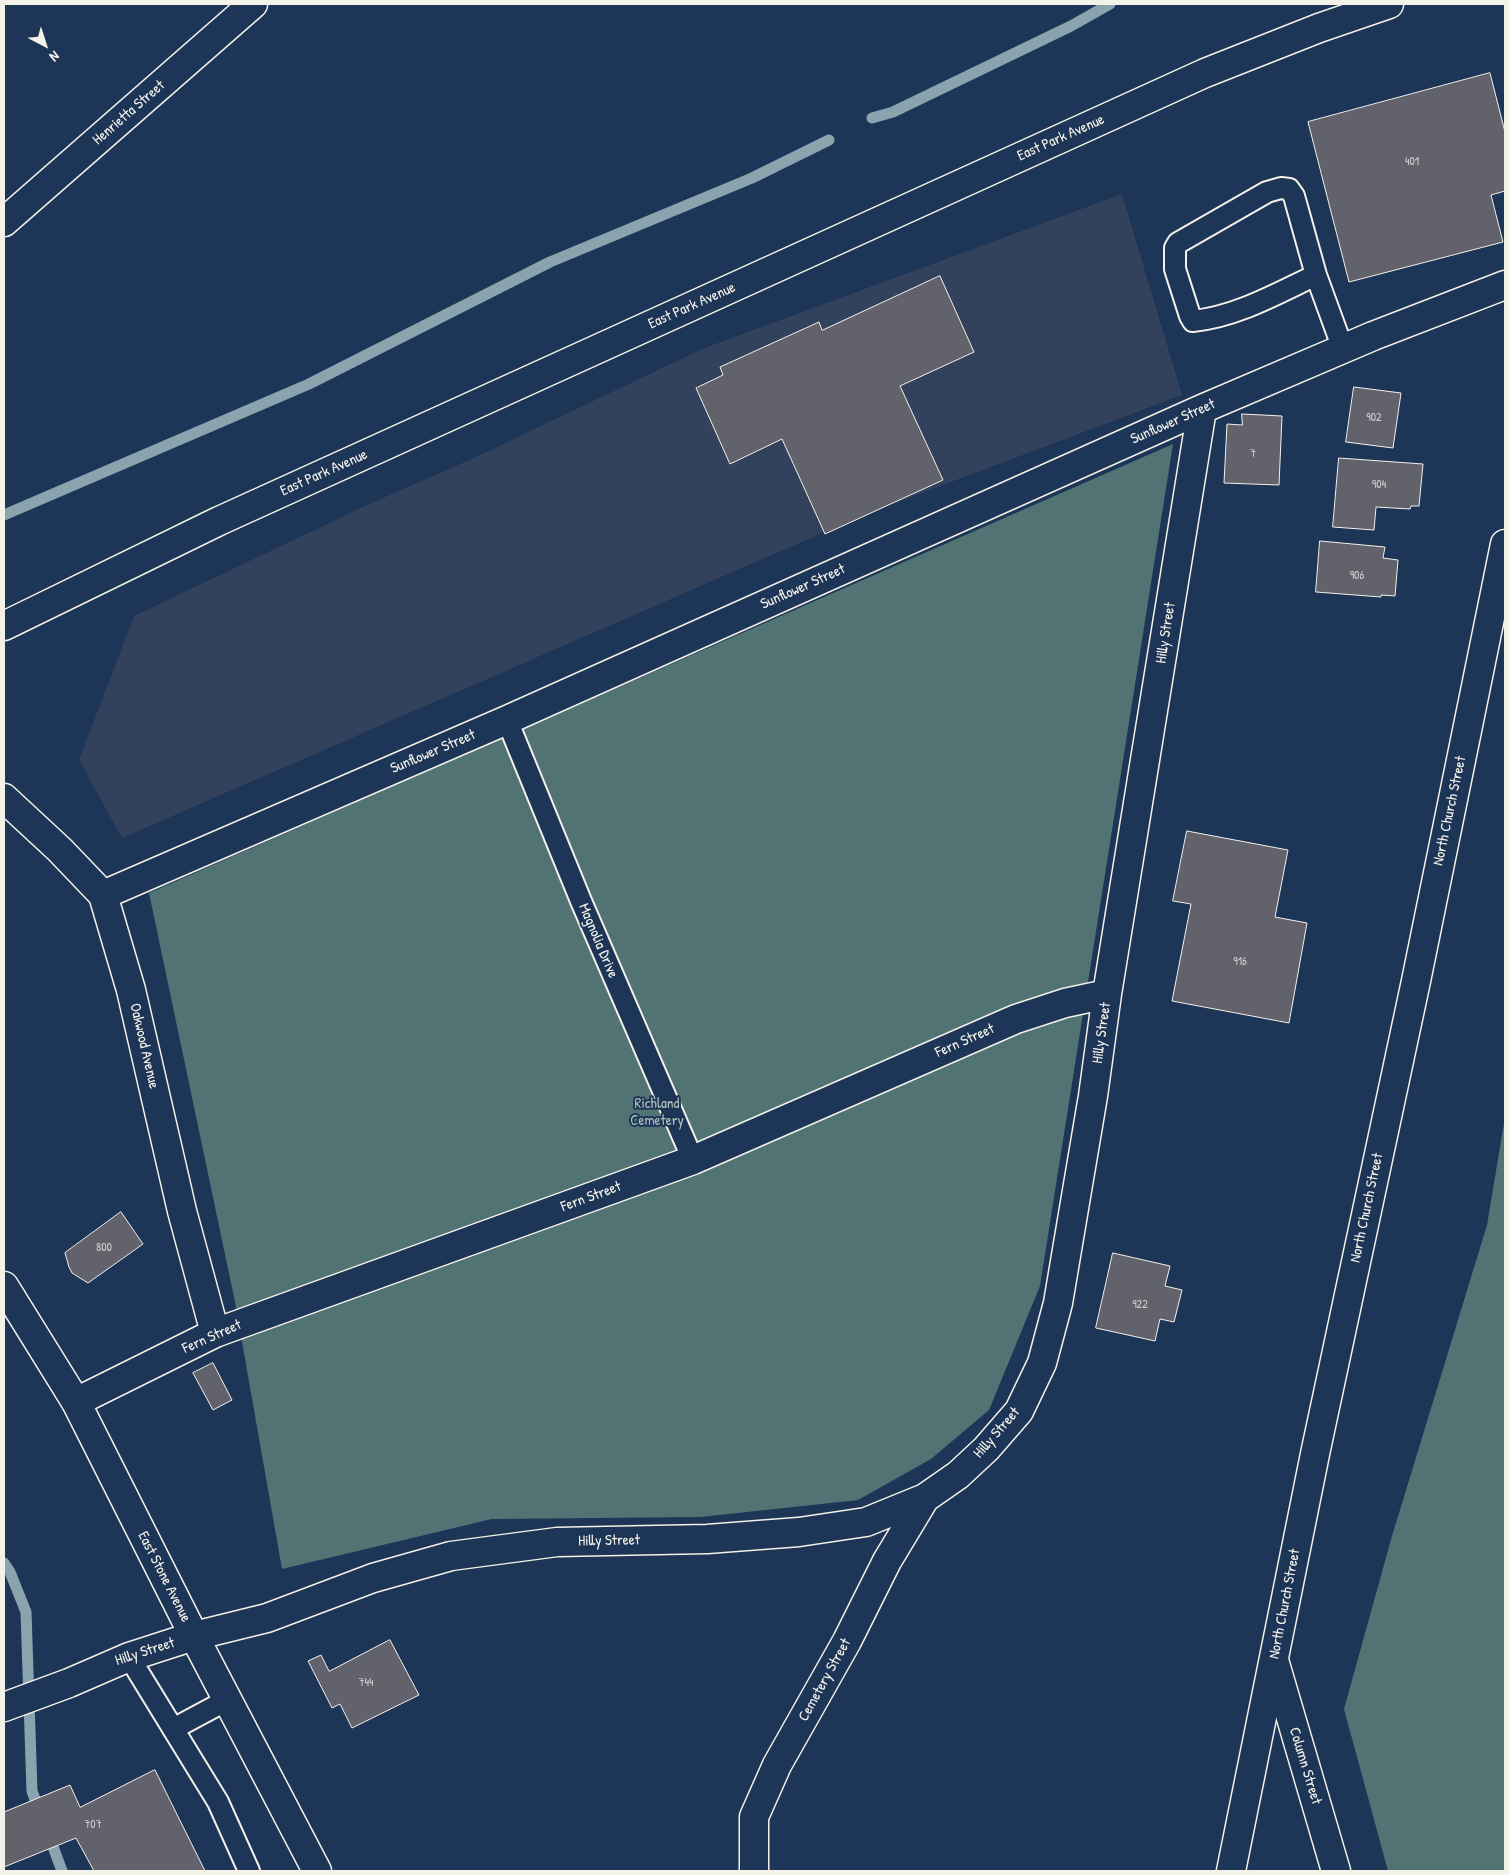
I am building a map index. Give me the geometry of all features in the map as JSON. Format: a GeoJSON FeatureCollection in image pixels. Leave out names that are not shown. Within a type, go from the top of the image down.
{"type":"FeatureCollection","features":[{"type":"Feature","properties":{"kind":"main road","name":"Henrietta Street"},"geometry":{"type":"LineString","coordinates":[[4,222],[254,4]]}},
{"type":"Feature","properties":{"kind":"main road","name":"East Park Avenue"},"geometry":{"type":"LineString","coordinates":[[4,626],[219,521],[1205,73],[1319,28],[1389,4]]}},
{"type":"Feature","properties":{"kind":"main road","name":"Sunflower Street"},"geometry":{"type":"LineString","coordinates":[[103,895],[507,720],[1202,409],[1343,348],[1505,285]]}},
{"type":"Feature","properties":{"kind":"main road","name":"Hilly Street"},"geometry":{"type":"LineString","coordinates":[[4,1707],[69,1683],[129,1657],[194,1636],[268,1618],[373,1578],[451,1556],[556,1542],[707,1539],[799,1532],[866,1522],[925,1498],[958,1475],[986,1449],[1019,1411],[1042,1363],[1058,1303],[1093,1096],[1107,994],[1202,409]]}},
{"type":"Feature","properties":{"kind":"main road","name":"North Church Street"},"geometry":{"type":"LineString","coordinates":[[1232,1871],[1315,1454],[1414,990],[1505,544]]}},
{"type":"Feature","properties":{"kind":"main road","name":"Oakwood Avenue"},"geometry":{"type":"LineString","coordinates":[[4,798],[60,850],[103,895],[130,990],[182,1210],[216,1333]]}},
{"type":"Feature","properties":{"kind":"main road","name":"Fern Street"},"geometry":{"type":"LineString","coordinates":[[76,1402],[216,1333],[693,1160],[1016,1019],[1065,1003],[1107,994]]}},
{"type":"Feature","properties":{"kind":"main road","name":"East Stone Avenue"},"geometry":{"type":"LineString","coordinates":[[4,1287],[76,1402],[227,1700],[318,1871]]}},
{"type":"Feature","properties":{"kind":"main road","name":"Cemetery Street"},"geometry":{"type":"LineString","coordinates":[[754,1871],[754,1817],[776,1766],[848,1641],[887,1561],[925,1498]]}},
{"type":"Feature","properties":{"kind":"main road","name":"Column Street"},"geometry":{"type":"LineString","coordinates":[[1274,1660],[1336,1871]]}},
{"type":"Feature","properties":{"kind":"lane"},"geometry":{"type":"LineString","coordinates":[[1316,275],[1245,308],[1204,320],[1193,321],[1176,269],[1174,248],[1267,192],[1281,188],[1289,189],[1294,196],[1316,275],[1343,348]]}},
{"type":"Feature","properties":{"kind":"lane","name":"Magnolia Drive"},"geometry":{"type":"LineString","coordinates":[[507,720],[581,901],[693,1160]]}},
{"type":"Feature","properties":{"kind":"lane"},"geometry":{"type":"LineString","coordinates":[[129,1657],[218,1802],[249,1871]]}},
{"type":"Feature","properties":{"kind":"lane"},"geometry":{"type":"LineString","coordinates":[[173,1729],[227,1700]]}},
{"type":"Feature","properties":{"kind":"shaded area"},"geometry":{"type":"Polygon","coordinates":[[[1122,194],[1182,395],[866,514],[122,838],[79,760],[134,616],[367,505],[474,458],[702,349],[1122,194]]]}},
{"type":"Feature","properties":{"kind":"green space","name":"Richland Cemetery"},"geometry":{"type":"Polygon","coordinates":[[[1173,444],[1040,1286],[989,1410],[931,1459],[858,1500],[701,1517],[492,1519],[282,1569],[235,1302],[149,893],[1173,444]]]}},
{"type":"Feature","properties":{"kind":"green space"},"geometry":{"type":"Polygon","coordinates":[[[1505,1117],[1505,1871],[1388,1871],[1344,1709],[1392,1536],[1487,1225],[1505,1117]]]}},
{"type":"Feature","properties":{"kind":"building"},"geometry":{"type":"Polygon","coordinates":[[[1490,73],[1505,132],[1505,191],[1491,195],[1503,242],[1349,282],[1308,122],[1490,73]]]}},
{"type":"Feature","properties":{"kind":"building"},"geometry":{"type":"Polygon","coordinates":[[[940,276],[974,352],[900,386],[943,480],[825,534],[782,439],[730,464],[696,388],[723,375],[720,367],[819,322],[822,330],[940,276]]]}},
{"type":"Feature","properties":{"kind":"building"},"geometry":{"type":"Polygon","coordinates":[[[1354,387],[1401,393],[1393,448],[1346,442],[1354,387]]]}},
{"type":"Feature","properties":{"kind":"building"},"geometry":{"type":"Polygon","coordinates":[[[1242,414],[1282,416],[1279,485],[1224,483],[1227,424],[1242,425],[1242,414]]]}},
{"type":"Feature","properties":{"kind":"building"},"geometry":{"type":"Polygon","coordinates":[[[1339,458],[1423,464],[1419,506],[1411,506],[1410,509],[1376,507],[1374,530],[1333,527],[1339,458]]]}},
{"type":"Feature","properties":{"kind":"building"},"geometry":{"type":"Polygon","coordinates":[[[1320,541],[1385,547],[1383,558],[1398,560],[1395,596],[1381,595],[1381,597],[1316,592],[1320,541]]]}},
{"type":"Feature","properties":{"kind":"building"},"geometry":{"type":"Polygon","coordinates":[[[1187,831],[1288,850],[1275,917],[1307,923],[1289,1023],[1172,1001],[1191,904],[1173,901],[1187,831]]]}},
{"type":"Feature","properties":{"kind":"building"},"geometry":{"type":"Polygon","coordinates":[[[121,1212],[143,1244],[88,1283],[72,1273],[65,1253],[121,1212]]]}},
{"type":"Feature","properties":{"kind":"building"},"geometry":{"type":"Polygon","coordinates":[[[1113,1253],[1170,1266],[1165,1286],[1182,1290],[1174,1322],[1160,1319],[1155,1341],[1096,1328],[1113,1253]]]}},
{"type":"Feature","properties":{"kind":"building"},"geometry":{"type":"Polygon","coordinates":[[[213,1363],[232,1400],[213,1410],[193,1373],[213,1363]]]}},
{"type":"Feature","properties":{"kind":"building"},"geometry":{"type":"Polygon","coordinates":[[[390,1640],[419,1695],[352,1728],[340,1704],[332,1708],[308,1661],[321,1655],[329,1671],[390,1640]]]}},
{"type":"Feature","properties":{"kind":"building"},"geometry":{"type":"Polygon","coordinates":[[[155,1770],[205,1871],[94,1871],[76,1838],[4,1867],[4,1812],[70,1785],[80,1807],[155,1770]]]}},
{"type":"Feature","properties":{"kind":"waterway"},"geometry":{"type":"LineString","coordinates":[[872,118],[893,112],[1071,26],[1110,4]]}},
{"type":"Feature","properties":{"kind":"waterway"},"geometry":{"type":"LineString","coordinates":[[4,515],[309,384],[550,262],[752,178],[829,140]]}},
{"type":"Feature","properties":{"kind":"waterway"},"geometry":{"type":"LineString","coordinates":[[4,1563],[10,1572],[26,1612],[32,1791],[40,1813]]}},
{"type":"Feature","properties":{"kind":"waterway"},"geometry":{"type":"LineString","coordinates":[[48,1833],[62,1871]]}}]}
